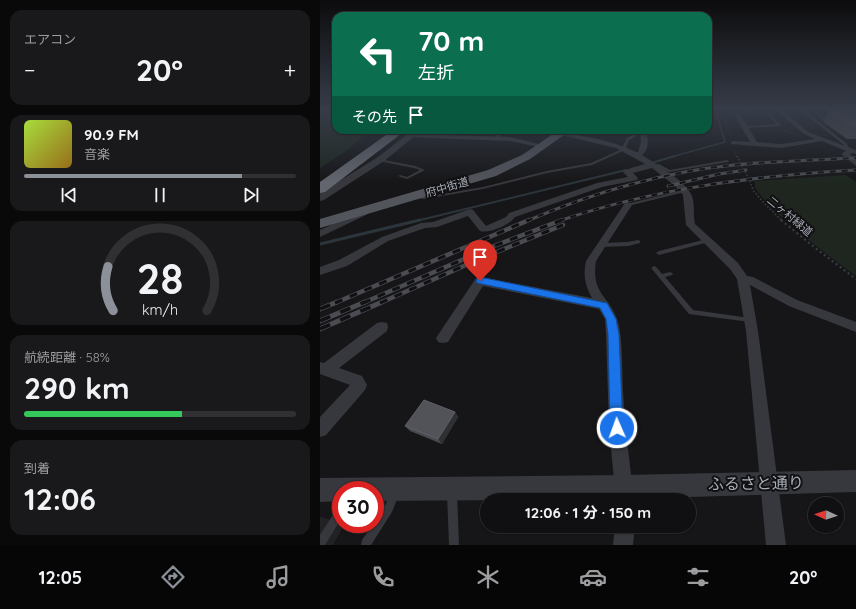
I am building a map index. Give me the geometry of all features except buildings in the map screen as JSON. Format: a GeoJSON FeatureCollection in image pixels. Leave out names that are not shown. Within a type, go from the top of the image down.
{"type":"FeatureCollection","features":[{"type":"Feature","properties":{"kind":"highway"},"geometry":{"type":"LineString","coordinates":[[320,179],[384,134]]}},
{"type":"Feature","properties":{"kind":"highway"},"geometry":{"type":"LineString","coordinates":[[320,189],[403,134]]}},
{"type":"Feature","properties":{"kind":"main road","name":"府中街道"},"geometry":{"type":"LineString","coordinates":[[320,224],[492,173],[526,157],[560,134]]}},
{"type":"Feature","properties":{"kind":"street"},"geometry":{"type":"LineString","coordinates":[[749,133],[755,144]]}},
{"type":"Feature","properties":{"kind":"street"},"geometry":{"type":"LineString","coordinates":[[807,133],[818,140],[852,151]]}},
{"type":"Feature","properties":{"kind":"street"},"geometry":{"type":"LineString","coordinates":[[320,198],[380,160],[404,134]]}},
{"type":"Feature","properties":{"kind":"street"},"geometry":{"type":"LineString","coordinates":[[424,134],[510,139],[544,146]]}},
{"type":"Feature","properties":{"kind":"street"},"geometry":{"type":"LineString","coordinates":[[570,134],[624,149],[636,155],[670,178],[684,191],[688,198],[689,218],[691,225],[734,266],[743,279],[752,331],[776,545]]}},
{"type":"Feature","properties":{"kind":"street"},"geometry":{"type":"LineString","coordinates":[[636,155],[642,153],[645,146],[644,134]]}},
{"type":"Feature","properties":{"kind":"street"},"geometry":{"type":"LineString","coordinates":[[733,142],[781,146],[818,140]]}},
{"type":"Feature","properties":{"kind":"street"},"geometry":{"type":"LineString","coordinates":[[852,151],[845,154],[856,164]]}},
{"type":"Feature","properties":{"kind":"street"},"geometry":{"type":"LineString","coordinates":[[320,271],[343,263],[385,239],[424,225],[434,225],[470,212],[483,229],[487,229],[509,219],[512,215],[600,185],[634,178],[627,172],[651,165]]}},
{"type":"Feature","properties":{"kind":"street"},"geometry":{"type":"LineString","coordinates":[[625,493],[617,428],[611,319],[591,286],[588,272],[591,261],[628,205]]}},
{"type":"Feature","properties":{"kind":"street"},"geometry":{"type":"LineString","coordinates":[[320,234],[369,210]]}},
{"type":"Feature","properties":{"kind":"street"},"geometry":{"type":"LineString","coordinates":[[743,279],[749,280],[793,303],[856,327]]}},
{"type":"Feature","properties":{"kind":"street"},"geometry":{"type":"LineString","coordinates":[[443,338],[480,281],[603,305]]}},
{"type":"Feature","properties":{"kind":"street"},"geometry":{"type":"LineString","coordinates":[[324,369],[382,327]]}},
{"type":"Feature","properties":{"kind":"street"},"geometry":{"type":"LineString","coordinates":[[320,429],[360,385],[357,380],[324,369]]}},
{"type":"Feature","properties":{"kind":"street","name":"ふるさと通り"},"geometry":{"type":"LineString","coordinates":[[384,489],[452,489],[625,493],[770,483],[856,481]]}},
{"type":"Feature","properties":{"kind":"street","name":"ふるさと通り"},"geometry":{"type":"LineString","coordinates":[[320,490],[332,490]]}},
{"type":"Feature","properties":{"kind":"street"},"geometry":{"type":"LineString","coordinates":[[623,545],[624,533]]}},
{"type":"Feature","properties":{"kind":"lane"},"geometry":{"type":"LineString","coordinates":[[831,133],[852,151]]}},
{"type":"Feature","properties":{"kind":"lane"},"geometry":{"type":"LineString","coordinates":[[498,138],[499,134]]}},
{"type":"Feature","properties":{"kind":"lane"},"geometry":{"type":"LineString","coordinates":[[414,196],[425,198],[482,188],[547,172],[592,164],[624,149],[628,139],[636,134]]}},
{"type":"Feature","properties":{"kind":"lane"},"geometry":{"type":"LineString","coordinates":[[380,160],[423,170],[407,178],[400,176]]}},
{"type":"Feature","properties":{"kind":"lane"},"geometry":{"type":"LineString","coordinates":[[651,165],[659,165],[668,171],[727,161]]}},
{"type":"Feature","properties":{"kind":"lane"},"geometry":{"type":"LineString","coordinates":[[628,205],[684,191]]}},
{"type":"Feature","properties":{"kind":"lane"},"geometry":{"type":"LineString","coordinates":[[659,253],[707,241]]}},
{"type":"Feature","properties":{"kind":"lane"},"geometry":{"type":"LineString","coordinates":[[601,245],[638,242]]}},
{"type":"Feature","properties":{"kind":"lane"},"geometry":{"type":"LineString","coordinates":[[654,268],[691,312],[750,320]]}},
{"type":"Feature","properties":{"kind":"lane"},"geometry":{"type":"LineString","coordinates":[[660,276],[670,274]]}},
{"type":"Feature","properties":{"kind":"lane"},"geometry":{"type":"LineString","coordinates":[[367,545],[389,509],[396,489]]}},
{"type":"Feature","properties":{"kind":"lane"},"geometry":{"type":"LineString","coordinates":[[452,489],[454,545]]}},
{"type":"Feature","properties":{"kind":"lane"},"geometry":{"type":"LineString","coordinates":[[320,544],[332,525]]}},
{"type":"Feature","properties":{"kind":"path","name":"二ヶ村緑道"},"geometry":{"type":"LineString","coordinates":[[730,133],[733,142],[732,148],[750,181],[750,186],[762,204],[782,222],[856,279]]}},
{"type":"Feature","properties":{"kind":"path"},"geometry":{"type":"LineString","coordinates":[[796,133],[818,140]]}},
{"type":"Feature","properties":{"kind":"shaded area"},"geometry":{"type":"Polygon","coordinates":[[[320,133],[365,134],[349,149],[320,168],[320,133]]]}},
{"type":"Feature","properties":{"kind":"shaded area"},"geometry":{"type":"Polygon","coordinates":[[[846,175],[856,182],[856,276],[817,247],[771,208],[755,188],[755,181],[846,175]]]}},
{"type":"Feature","properties":{"kind":"shaded area"},"geometry":{"type":"Polygon","coordinates":[[[320,517],[332,520],[332,533],[340,533],[333,545],[320,545],[320,517]]]}},
{"type":"Feature","properties":{"kind":"waterway"},"geometry":{"type":"LineString","coordinates":[[671,157],[725,142],[723,133]]}},
{"type":"Feature","properties":{"kind":"waterway"},"geometry":{"type":"LineString","coordinates":[[631,169],[675,156]]}},
{"type":"Feature","properties":{"kind":"waterway"},"geometry":{"type":"LineString","coordinates":[[416,221],[626,170]]}},
{"type":"Feature","properties":{"kind":"waterway"},"geometry":{"type":"LineString","coordinates":[[320,244],[420,220]]}},
{"type":"Feature","properties":{"kind":"railway"},"geometry":{"type":"LineString","coordinates":[[527,221],[577,201],[629,185],[681,173],[734,165],[856,158]]}},
{"type":"Feature","properties":{"kind":"railway"},"geometry":{"type":"LineString","coordinates":[[668,186],[719,174],[746,170]]}},
{"type":"Feature","properties":{"kind":"railway"},"geometry":{"type":"LineString","coordinates":[[561,220],[632,200],[706,185],[780,176],[856,170]]}},
{"type":"Feature","properties":{"kind":"railway"},"geometry":{"type":"LineString","coordinates":[[335,303],[529,220]]}},
{"type":"Feature","properties":{"kind":"railway"},"geometry":{"type":"LineString","coordinates":[[363,303],[494,246],[561,220]]}},
{"type":"Feature","properties":{"kind":"railway"},"geometry":{"type":"LineString","coordinates":[[380,303],[482,258],[563,225]]}},
{"type":"Feature","properties":{"kind":"railway"},"geometry":{"type":"LineString","coordinates":[[320,309],[337,302]]}},
{"type":"Feature","properties":{"kind":"railway"},"geometry":{"type":"LineString","coordinates":[[320,321],[365,302]]}},
{"type":"Feature","properties":{"kind":"railway"},"geometry":{"type":"LineString","coordinates":[[320,329],[382,302]]}},
{"type":"Feature","properties":{"kind":"route"},"geometry":{"type":"LineString","coordinates":[[480,281],[603,305],[611,319],[613,335],[617,428]]}}]}
